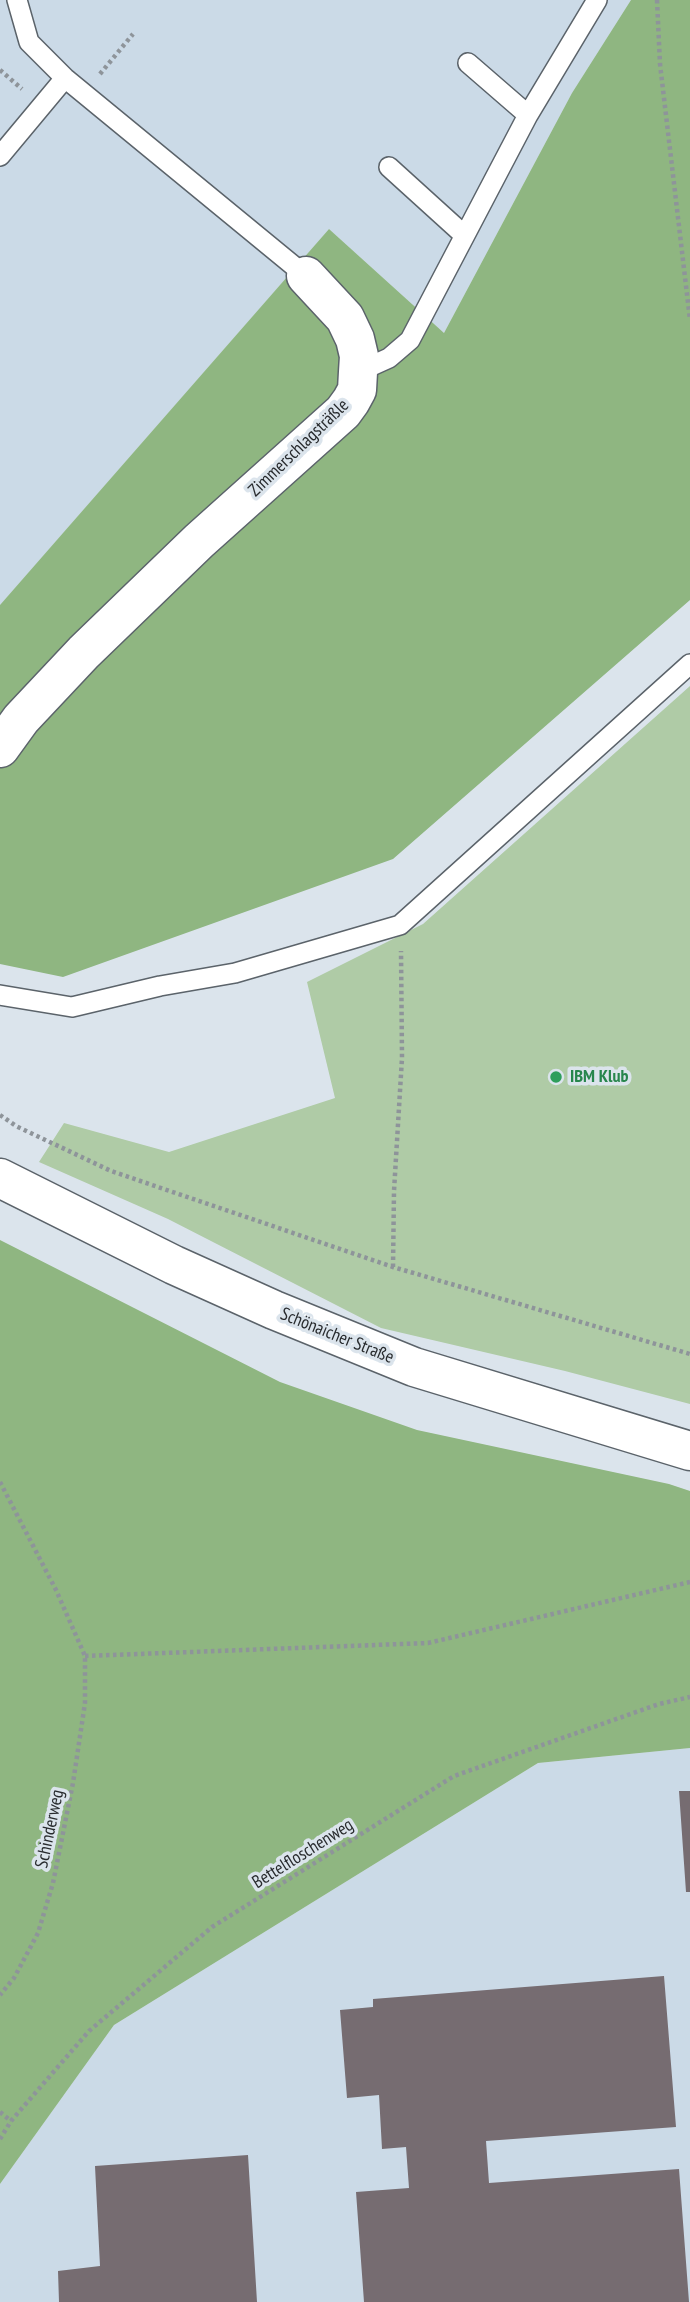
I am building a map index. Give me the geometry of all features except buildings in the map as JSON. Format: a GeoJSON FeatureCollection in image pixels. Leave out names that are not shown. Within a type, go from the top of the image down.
{"type":"FeatureCollection","features":[{"type":"Feature","properties":{"kind":"main road"},"geometry":{"type":"LineString","coordinates":[[306,276],[345,318],[359,356],[358,372]]}},
{"type":"Feature","properties":{"kind":"main road","name":"Zimmerschlagsträßle"},"geometry":{"type":"LineString","coordinates":[[0,748],[21,719],[84,652],[199,541],[343,412],[357,390],[358,372]]}},
{"type":"Feature","properties":{"kind":"main road","name":"Schönaicher Straße"},"geometry":{"type":"LineString","coordinates":[[0,1178],[236,1293],[414,1367],[690,1451]]}},
{"type":"Feature","properties":{"kind":"lane"},"geometry":{"type":"LineString","coordinates":[[18,0],[29,42],[65,78],[306,276]]}},
{"type":"Feature","properties":{"kind":"lane"},"geometry":{"type":"LineString","coordinates":[[358,372],[389,358],[410,340],[528,115],[597,0]]}},
{"type":"Feature","properties":{"kind":"lane"},"geometry":{"type":"LineString","coordinates":[[468,63],[528,115]]}},
{"type":"Feature","properties":{"kind":"lane"},"geometry":{"type":"LineString","coordinates":[[0,156],[65,78]]}},
{"type":"Feature","properties":{"kind":"lane"},"geometry":{"type":"LineString","coordinates":[[390,167],[464,235]]}},
{"type":"Feature","properties":{"kind":"lane"},"geometry":{"type":"LineString","coordinates":[[0,995],[72,1007],[160,986],[235,973],[400,925],[690,664]]}},
{"type":"Feature","properties":{"kind":"path"},"geometry":{"type":"LineString","coordinates":[[657,0],[660,64],[690,320]]}},
{"type":"Feature","properties":{"kind":"path"},"geometry":{"type":"LineString","coordinates":[[393,1267],[394,1191],[402,1058],[400,925]]}},
{"type":"Feature","properties":{"kind":"path"},"geometry":{"type":"LineString","coordinates":[[0,1115],[16,1126],[111,1171],[393,1267],[690,1354]]}},
{"type":"Feature","properties":{"kind":"path"},"geometry":{"type":"LineString","coordinates":[[0,1482],[57,1590],[85,1656],[428,1643],[690,1582]]}},
{"type":"Feature","properties":{"kind":"path","name":"Schinderweg"},"geometry":{"type":"LineString","coordinates":[[0,1995],[14,1978],[38,1933],[53,1884],[73,1783],[85,1703],[85,1656]]}},
{"type":"Feature","properties":{"kind":"path","name":"Bettelfloschenweg"},"geometry":{"type":"LineString","coordinates":[[0,2140],[11,2121],[89,2031],[212,1927],[454,1776],[659,1704],[690,1697]]}},
{"type":"Feature","properties":{"kind":"path"},"geometry":{"type":"LineString","coordinates":[[0,2112],[11,2121]]}},
{"type":"Feature","properties":{"kind":"shaded area"},"geometry":{"type":"Polygon","coordinates":[[[0,0],[631,0],[572,93],[444,333],[329,229],[0,605],[0,0]]]}},
{"type":"Feature","properties":{"kind":"shaded area"},"geometry":{"type":"Polygon","coordinates":[[[690,1748],[690,2302],[0,2302],[0,2184],[114,2025],[538,1763],[690,1748]]]}},
{"type":"Feature","properties":{"kind":"green space"},"geometry":{"type":"Polygon","coordinates":[[[631,0],[690,0],[690,600],[393,859],[63,977],[0,964],[0,605],[329,229],[444,333],[572,93],[631,0]]]}},
{"type":"Feature","properties":{"kind":"green space"},"geometry":{"type":"Polygon","coordinates":[[[690,686],[690,1404],[565,1371],[381,1328],[168,1219],[39,1162],[64,1123],[169,1152],[335,1098],[307,982],[423,924],[690,686]]]}},
{"type":"Feature","properties":{"kind":"green space"},"geometry":{"type":"Polygon","coordinates":[[[0,1240],[280,1382],[417,1430],[669,1484],[690,1491],[690,1748],[538,1763],[114,2025],[0,2184],[0,1240]]]}},
{"type":"Feature","properties":{"kind":"place","name":"IBM Klub"},"geometry":{"type":"Point","coordinates":[556,1077]}}]}
